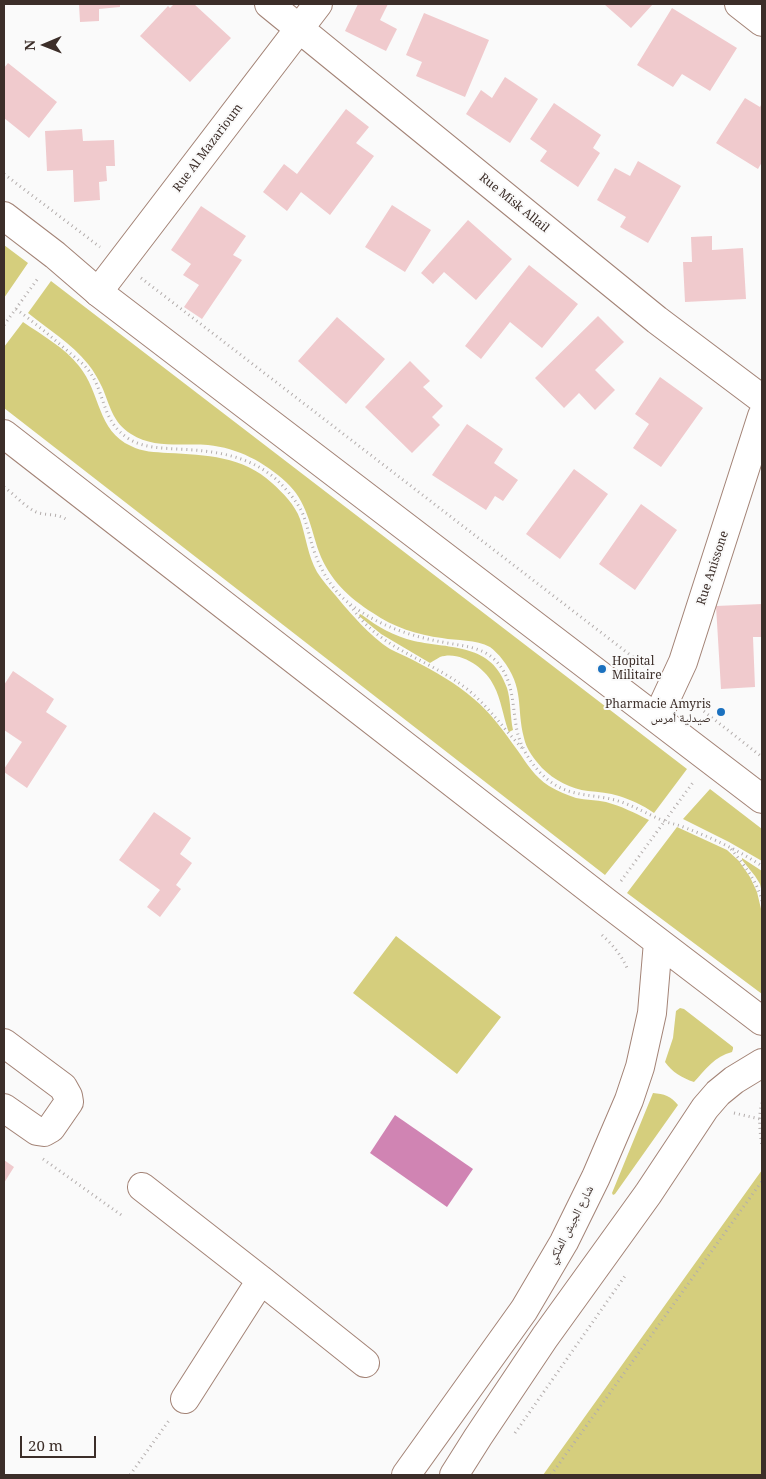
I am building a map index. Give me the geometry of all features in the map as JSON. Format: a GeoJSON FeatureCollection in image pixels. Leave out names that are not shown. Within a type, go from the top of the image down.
{"type":"FeatureCollection","features":[{"type":"Feature","properties":{"kind":"main road","name":"Rue Misk Allail"},"geometry":{"type":"LineString","coordinates":[[269,4],[657,320],[762,399]]}},
{"type":"Feature","properties":{"kind":"main road","name":"Rue Al Mazarioum"},"geometry":{"type":"LineString","coordinates":[[98,292],[318,4]]}},
{"type":"Feature","properties":{"kind":"main road"},"geometry":{"type":"LineString","coordinates":[[740,4],[762,22]]}},
{"type":"Feature","properties":{"kind":"main road"},"geometry":{"type":"LineString","coordinates":[[4,216],[55,255],[98,292],[762,799]]}},
{"type":"Feature","properties":{"kind":"main road","name":"Rue Anissone"},"geometry":{"type":"LineString","coordinates":[[657,718],[682,662],[762,416]]}},
{"type":"Feature","properties":{"kind":"main road"},"geometry":{"type":"LineString","coordinates":[[4,434],[762,1021]]}},
{"type":"Feature","properties":{"kind":"main road","name":"شارع الجيش الملكي"},"geometry":{"type":"LineString","coordinates":[[406,1475],[524,1310],[564,1242],[596,1177],[629,1100],[640,1067],[652,1013],[658,942]]}},
{"type":"Feature","properties":{"kind":"main road"},"geometry":{"type":"LineString","coordinates":[[4,1044],[63,1087],[69,1102],[52,1128],[44,1132],[37,1132],[4,1108]]}},
{"type":"Feature","properties":{"kind":"main road"},"geometry":{"type":"LineString","coordinates":[[454,1475],[545,1337],[648,1194],[705,1108],[718,1093],[734,1080],[750,1069],[762,1064]]}},
{"type":"Feature","properties":{"kind":"main road"},"geometry":{"type":"LineString","coordinates":[[142,1188],[366,1363]]}},
{"type":"Feature","properties":{"kind":"main road"},"geometry":{"type":"LineString","coordinates":[[185,1399],[262,1280]]}},
{"type":"Feature","properties":{"kind":"path"},"geometry":{"type":"LineString","coordinates":[[4,174],[762,757]]}},
{"type":"Feature","properties":{"kind":"path"},"geometry":{"type":"LineString","coordinates":[[16,309],[52,337],[84,366],[99,389],[108,416],[118,430],[132,440],[153,447],[206,450],[229,454],[255,465],[280,482],[292,496],[301,511],[321,569],[367,627],[394,647],[437,669],[466,689],[496,716],[505,730],[524,750]]}},
{"type":"Feature","properties":{"kind":"path"},"geometry":{"type":"LineString","coordinates":[[4,486],[36,512],[64,518],[72,524]]}},
{"type":"Feature","properties":{"kind":"path"},"geometry":{"type":"LineString","coordinates":[[348,603],[393,628],[443,642],[475,648],[493,658],[503,669],[510,682],[518,736],[524,750],[539,771],[556,786],[574,792],[616,800],[729,847],[762,866]]}},
{"type":"Feature","properties":{"kind":"path"},"geometry":{"type":"LineString","coordinates":[[606,902],[731,733]]}},
{"type":"Feature","properties":{"kind":"path"},"geometry":{"type":"LineString","coordinates":[[729,847],[750,873],[762,901]]}},
{"type":"Feature","properties":{"kind":"path"},"geometry":{"type":"LineString","coordinates":[[600,934],[620,954],[629,975]]}},
{"type":"Feature","properties":{"kind":"path"},"geometry":{"type":"LineString","coordinates":[[762,1103],[760,1108],[762,1146]]}},
{"type":"Feature","properties":{"kind":"path"},"geometry":{"type":"LineString","coordinates":[[731,1118],[734,1113],[760,1119]]}},
{"type":"Feature","properties":{"kind":"path"},"geometry":{"type":"LineString","coordinates":[[36,1153],[124,1217]]}},
{"type":"Feature","properties":{"kind":"path"},"geometry":{"type":"LineString","coordinates":[[551,1475],[762,1181]]}},
{"type":"Feature","properties":{"kind":"path"},"geometry":{"type":"LineString","coordinates":[[130,1475],[185,1399]]}},
{"type":"Feature","properties":{"kind":"shaded area"},"geometry":{"type":"Polygon","coordinates":[[[4,245],[28,263],[4,298],[4,245]]]}},
{"type":"Feature","properties":{"kind":"shaded area"},"geometry":{"type":"Polygon","coordinates":[[[51,281],[687,769],[654,813],[637,803],[619,796],[569,786],[557,780],[542,768],[527,746],[514,679],[498,654],[485,644],[433,637],[406,630],[381,618],[356,601],[334,579],[323,562],[307,514],[299,497],[286,482],[269,468],[250,457],[230,449],[208,445],[159,444],[140,439],[125,429],[116,419],[94,372],[88,364],[67,343],[28,313],[51,281]]]}},
{"type":"Feature","properties":{"kind":"shaded area"},"geometry":{"type":"Polygon","coordinates":[[[23,322],[60,348],[79,366],[92,388],[105,421],[120,439],[144,451],[210,456],[236,462],[261,474],[272,483],[288,499],[298,514],[311,560],[317,572],[354,617],[390,649],[437,673],[474,699],[492,717],[540,779],[555,790],[573,797],[612,804],[649,820],[605,875],[4,408],[4,347],[23,322]]]}},
{"type":"Feature","properties":{"kind":"shaded area"},"geometry":{"type":"Polygon","coordinates":[[[360,614],[400,637],[481,655],[500,673],[507,688],[513,730],[509,732],[496,691],[490,679],[479,667],[464,658],[448,655],[430,663],[381,634],[359,616],[360,614]]]}},
{"type":"Feature","properties":{"kind":"shaded area"},"geometry":{"type":"Polygon","coordinates":[[[710,789],[762,829],[762,861],[683,819],[710,789]]]}},
{"type":"Feature","properties":{"kind":"shaded area"},"geometry":{"type":"Polygon","coordinates":[[[677,827],[727,850],[739,861],[750,877],[757,892],[762,913],[762,994],[627,893],[677,827]]]}},
{"type":"Feature","properties":{"kind":"shaded area"},"geometry":{"type":"Polygon","coordinates":[[[742,858],[762,871],[762,893],[760,884],[742,858]]]}},
{"type":"Feature","properties":{"kind":"shaded area"},"geometry":{"type":"Polygon","coordinates":[[[396,936],[501,1017],[457,1074],[353,993],[396,936]]]}},
{"type":"Feature","properties":{"kind":"shaded area"},"geometry":{"type":"Polygon","coordinates":[[[680,1008],[684,1009],[733,1047],[732,1052],[715,1060],[694,1082],[685,1079],[665,1062],[673,1038],[676,1011],[680,1008]]]}},
{"type":"Feature","properties":{"kind":"shaded area"},"geometry":{"type":"Polygon","coordinates":[[[653,1093],[667,1096],[678,1105],[613,1195],[612,1193],[653,1093]]]}},
{"type":"Feature","properties":{"kind":"shaded area"},"geometry":{"type":"Polygon","coordinates":[[[395,1115],[473,1169],[447,1207],[370,1153],[395,1115]]]}},
{"type":"Feature","properties":{"kind":"shaded area"},"geometry":{"type":"Polygon","coordinates":[[[762,1170],[762,1475],[543,1475],[762,1170]]]}},
{"type":"Feature","properties":{"kind":"building"},"geometry":{"type":"Polygon","coordinates":[[[79,4],[120,4],[120,7],[99,9],[99,21],[80,22],[79,4]]]}},
{"type":"Feature","properties":{"kind":"building"},"geometry":{"type":"Polygon","coordinates":[[[174,4],[194,4],[231,38],[190,82],[140,36],[168,6],[170,8],[174,4]]]}},
{"type":"Feature","properties":{"kind":"building"},"geometry":{"type":"Polygon","coordinates":[[[358,4],[388,4],[380,20],[397,29],[386,51],[345,31],[358,4]]]}},
{"type":"Feature","properties":{"kind":"building"},"geometry":{"type":"Polygon","coordinates":[[[604,4],[653,4],[631,28],[604,4]]]}},
{"type":"Feature","properties":{"kind":"building"},"geometry":{"type":"Polygon","coordinates":[[[672,8],[737,48],[710,91],[682,74],[673,87],[637,65],[672,8]]]}},
{"type":"Feature","properties":{"kind":"building"},"geometry":{"type":"Polygon","coordinates":[[[424,13],[489,40],[465,97],[416,76],[422,62],[406,55],[424,13]]]}},
{"type":"Feature","properties":{"kind":"building"},"geometry":{"type":"Polygon","coordinates":[[[8,63],[57,102],[29,138],[4,118],[4,68],[8,63]]]}},
{"type":"Feature","properties":{"kind":"building"},"geometry":{"type":"Polygon","coordinates":[[[505,77],[538,99],[510,143],[466,114],[481,90],[492,98],[505,77]]]}},
{"type":"Feature","properties":{"kind":"building"},"geometry":{"type":"Polygon","coordinates":[[[745,98],[760,107],[762,103],[762,162],[758,169],[716,143],[745,98]]]}},
{"type":"Feature","properties":{"kind":"building"},"geometry":{"type":"Polygon","coordinates":[[[554,103],[601,135],[593,148],[600,153],[578,187],[540,161],[547,151],[530,139],[554,103]]]}},
{"type":"Feature","properties":{"kind":"building"},"geometry":{"type":"Polygon","coordinates":[[[346,109],[369,127],[356,143],[374,156],[330,215],[301,192],[287,211],[263,192],[284,164],[297,174],[346,109]]]}},
{"type":"Feature","properties":{"kind":"building"},"geometry":{"type":"Polygon","coordinates":[[[82,129],[83,141],[114,140],[115,166],[106,166],[107,181],[99,182],[100,200],[74,202],[73,170],[47,171],[45,131],[82,129]]]}},
{"type":"Feature","properties":{"kind":"building"},"geometry":{"type":"Polygon","coordinates":[[[638,161],[681,186],[648,243],[620,227],[626,217],[597,200],[615,168],[630,176],[638,161]]]}},
{"type":"Feature","properties":{"kind":"building"},"geometry":{"type":"Polygon","coordinates":[[[392,205],[431,230],[405,272],[365,247],[392,205]]]}},
{"type":"Feature","properties":{"kind":"building"},"geometry":{"type":"Polygon","coordinates":[[[201,206],[246,236],[233,255],[242,260],[202,319],[184,307],[199,285],[183,275],[191,264],[171,250],[201,206]]]}},
{"type":"Feature","properties":{"kind":"building"},"geometry":{"type":"Polygon","coordinates":[[[468,220],[512,259],[476,300],[444,272],[433,284],[421,273],[468,220]]]}},
{"type":"Feature","properties":{"kind":"building"},"geometry":{"type":"Polygon","coordinates":[[[712,236],[712,250],[743,248],[746,299],[685,302],[683,262],[692,262],[691,237],[712,236]]]}},
{"type":"Feature","properties":{"kind":"building"},"geometry":{"type":"Polygon","coordinates":[[[529,265],[578,304],[542,348],[510,322],[481,359],[465,346],[529,265]]]}},
{"type":"Feature","properties":{"kind":"building"},"geometry":{"type":"Polygon","coordinates":[[[598,316],[624,342],[595,370],[615,390],[595,410],[579,393],[564,408],[535,378],[598,316]]]}},
{"type":"Feature","properties":{"kind":"building"},"geometry":{"type":"Polygon","coordinates":[[[337,317],[385,359],[346,404],[298,361],[337,317]]]}},
{"type":"Feature","properties":{"kind":"building"},"geometry":{"type":"Polygon","coordinates":[[[410,361],[430,381],[423,387],[443,406],[432,417],[440,425],[412,453],[365,407],[410,361]]]}},
{"type":"Feature","properties":{"kind":"building"},"geometry":{"type":"Polygon","coordinates":[[[660,377],[703,408],[661,467],[633,448],[649,424],[635,414],[660,377]]]}},
{"type":"Feature","properties":{"kind":"building"},"geometry":{"type":"Polygon","coordinates":[[[467,424],[503,449],[494,463],[518,480],[503,501],[495,496],[486,510],[432,475],[467,424]]]}},
{"type":"Feature","properties":{"kind":"building"},"geometry":{"type":"Polygon","coordinates":[[[574,469],[608,494],[560,559],[526,534],[574,469]]]}},
{"type":"Feature","properties":{"kind":"building"},"geometry":{"type":"Polygon","coordinates":[[[641,504],[677,530],[635,590],[599,564],[641,504]]]}},
{"type":"Feature","properties":{"kind":"building"},"geometry":{"type":"Polygon","coordinates":[[[762,604],[762,637],[753,637],[755,687],[721,689],[716,606],[762,604]]]}},
{"type":"Feature","properties":{"kind":"building"},"geometry":{"type":"Polygon","coordinates":[[[13,671],[54,699],[46,712],[67,726],[27,788],[4,772],[4,769],[22,742],[4,730],[4,685],[13,671]]]}},
{"type":"Feature","properties":{"kind":"building"},"geometry":{"type":"Polygon","coordinates":[[[154,812],[191,838],[180,854],[192,863],[176,885],[181,889],[160,917],[147,907],[160,890],[119,860],[154,812]]]}},
{"type":"Feature","properties":{"kind":"building"},"geometry":{"type":"Polygon","coordinates":[[[4,1160],[14,1167],[4,1183],[4,1160]]]}},
{"type":"Feature","properties":{"kind":"place","name":"Hopital Militaire"},"geometry":{"type":"Point","coordinates":[602,669]}},
{"type":"Feature","properties":{"kind":"place","name":"Pharmacie Amyris صيدلية أمرس"},"geometry":{"type":"Point","coordinates":[721,712]}}]}
